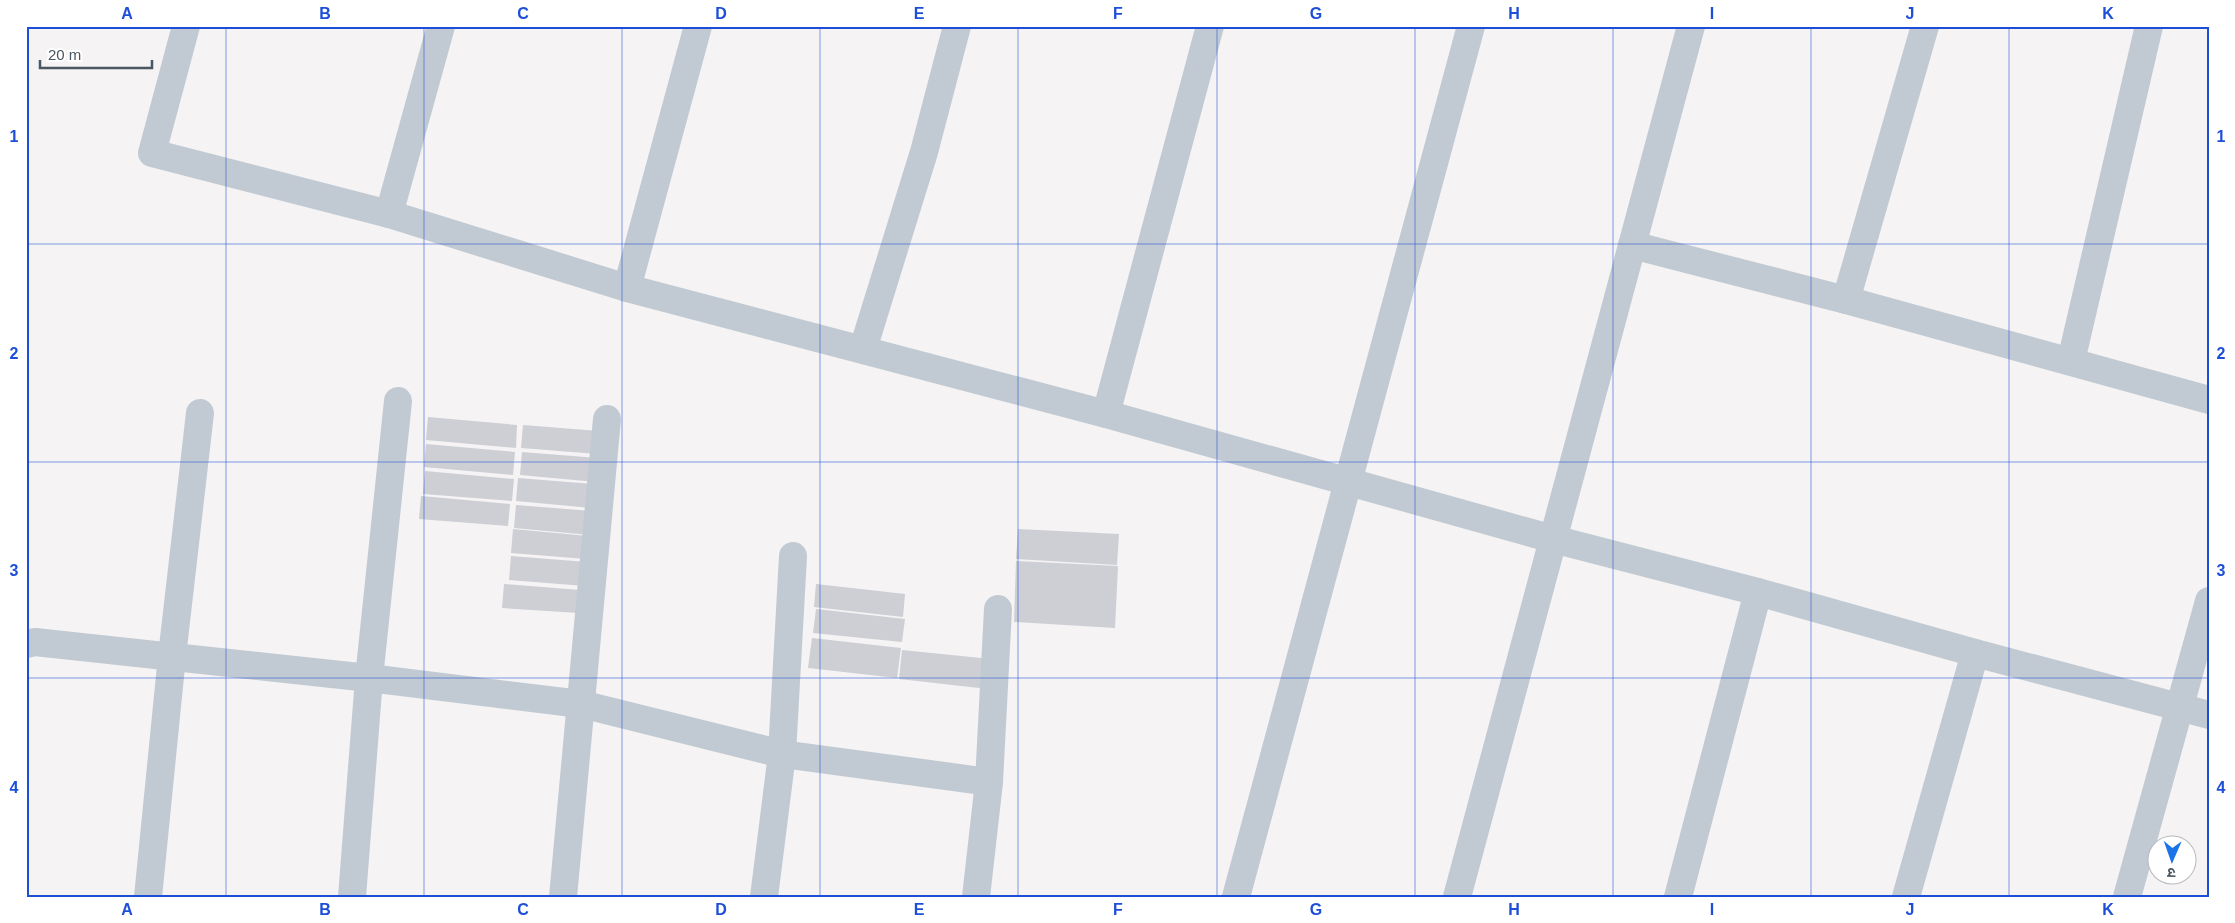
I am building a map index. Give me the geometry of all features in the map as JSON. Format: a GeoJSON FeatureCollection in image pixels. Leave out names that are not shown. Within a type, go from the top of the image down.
{"type":"FeatureCollection","features":[{"type":"Feature","properties":{"kind":"street"},"geometry":{"type":"LineString","coordinates":[[186,26],[152,153],[389,214],[628,288],[1106,414],[1552,539],[1758,592],[1975,653],[2209,715]]}},
{"type":"Feature","properties":{"kind":"street"},"geometry":{"type":"LineString","coordinates":[[389,214],[441,26]]}},
{"type":"Feature","properties":{"kind":"street"},"geometry":{"type":"LineString","coordinates":[[628,288],[698,26]]}},
{"type":"Feature","properties":{"kind":"street"},"geometry":{"type":"LineString","coordinates":[[863,349],[924,152],[957,26]]}},
{"type":"Feature","properties":{"kind":"street"},"geometry":{"type":"LineString","coordinates":[[1106,414],[1210,26]]}},
{"type":"Feature","properties":{"kind":"street"},"geometry":{"type":"LineString","coordinates":[[1236,897],[1471,26]]}},
{"type":"Feature","properties":{"kind":"street"},"geometry":{"type":"LineString","coordinates":[[1457,897],[1691,26]]}},
{"type":"Feature","properties":{"kind":"street"},"geometry":{"type":"LineString","coordinates":[[1846,300],[1925,26]]}},
{"type":"Feature","properties":{"kind":"street"},"geometry":{"type":"LineString","coordinates":[[2071,361],[2149,26]]}},
{"type":"Feature","properties":{"kind":"street"},"geometry":{"type":"LineString","coordinates":[[1632,245],[1846,300],[2209,400]]}},
{"type":"Feature","properties":{"kind":"street"},"geometry":{"type":"LineString","coordinates":[[352,897],[369,678],[398,401]]}},
{"type":"Feature","properties":{"kind":"street"},"geometry":{"type":"LineString","coordinates":[[148,897],[172,656],[200,413]]}},
{"type":"Feature","properties":{"kind":"street"},"geometry":{"type":"LineString","coordinates":[[563,897],[607,419]]}},
{"type":"Feature","properties":{"kind":"street"},"geometry":{"type":"LineString","coordinates":[[764,897],[782,754],[793,556]]}},
{"type":"Feature","properties":{"kind":"street"},"geometry":{"type":"LineString","coordinates":[[1678,897],[1758,592]]}},
{"type":"Feature","properties":{"kind":"street"},"geometry":{"type":"LineString","coordinates":[[2127,897],[2209,601]]}},
{"type":"Feature","properties":{"kind":"street"},"geometry":{"type":"LineString","coordinates":[[976,897],[989,782],[998,609]]}},
{"type":"Feature","properties":{"kind":"street"},"geometry":{"type":"LineString","coordinates":[[26,644],[35,642],[172,656],[581,704],[782,754],[989,782]]}},
{"type":"Feature","properties":{"kind":"street"},"geometry":{"type":"LineString","coordinates":[[1906,897],[1975,653]]}},
{"type":"Feature","properties":{"kind":"building"},"geometry":{"type":"Polygon","coordinates":[[[428,417],[517,425],[516,448],[426,440],[428,417]]]}},
{"type":"Feature","properties":{"kind":"building"},"geometry":{"type":"Polygon","coordinates":[[[523,425],[599,431],[597,454],[521,448],[523,425]]]}},
{"type":"Feature","properties":{"kind":"building"},"geometry":{"type":"Polygon","coordinates":[[[426,444],[515,452],[513,475],[424,467],[426,444]]]}},
{"type":"Feature","properties":{"kind":"building"},"geometry":{"type":"Polygon","coordinates":[[[522,452],[598,458],[596,482],[520,475],[522,452]]]}},
{"type":"Feature","properties":{"kind":"building"},"geometry":{"type":"Polygon","coordinates":[[[425,471],[514,479],[512,501],[423,494],[425,471]]]}},
{"type":"Feature","properties":{"kind":"building"},"geometry":{"type":"Polygon","coordinates":[[[518,478],[593,484],[591,508],[516,501],[518,478]]]}},
{"type":"Feature","properties":{"kind":"building"},"geometry":{"type":"Polygon","coordinates":[[[421,496],[510,504],[508,526],[419,519],[421,496]]]}},
{"type":"Feature","properties":{"kind":"building"},"geometry":{"type":"Polygon","coordinates":[[[516,505],[592,511],[590,535],[514,528],[516,505]]]}},
{"type":"Feature","properties":{"kind":"building"},"geometry":{"type":"Polygon","coordinates":[[[513,529],[588,536],[586,559],[511,553],[513,529]]]}},
{"type":"Feature","properties":{"kind":"building"},"geometry":{"type":"Polygon","coordinates":[[[1018,529],[1119,534],[1117,565],[1016,559],[1018,529]]]}},
{"type":"Feature","properties":{"kind":"building"},"geometry":{"type":"Polygon","coordinates":[[[511,556],[587,562],[585,586],[509,580],[511,556]]]}},
{"type":"Feature","properties":{"kind":"building"},"geometry":{"type":"Polygon","coordinates":[[[1016,561],[1118,566],[1115,628],[1014,622],[1016,561]]]}},
{"type":"Feature","properties":{"kind":"building"},"geometry":{"type":"Polygon","coordinates":[[[504,584],[580,590],[578,613],[502,608],[504,584]]]}},
{"type":"Feature","properties":{"kind":"building"},"geometry":{"type":"Polygon","coordinates":[[[816,584],[905,594],[903,617],[814,607],[816,584]]]}},
{"type":"Feature","properties":{"kind":"building"},"geometry":{"type":"Polygon","coordinates":[[[816,609],[905,619],[902,642],[813,633],[816,609]]]}},
{"type":"Feature","properties":{"kind":"building"},"geometry":{"type":"Polygon","coordinates":[[[812,638],[901,648],[897,678],[808,668],[812,638]]]}},
{"type":"Feature","properties":{"kind":"building"},"geometry":{"type":"Polygon","coordinates":[[[902,650],[991,659],[988,689],[899,679],[902,650]]]}}]}
